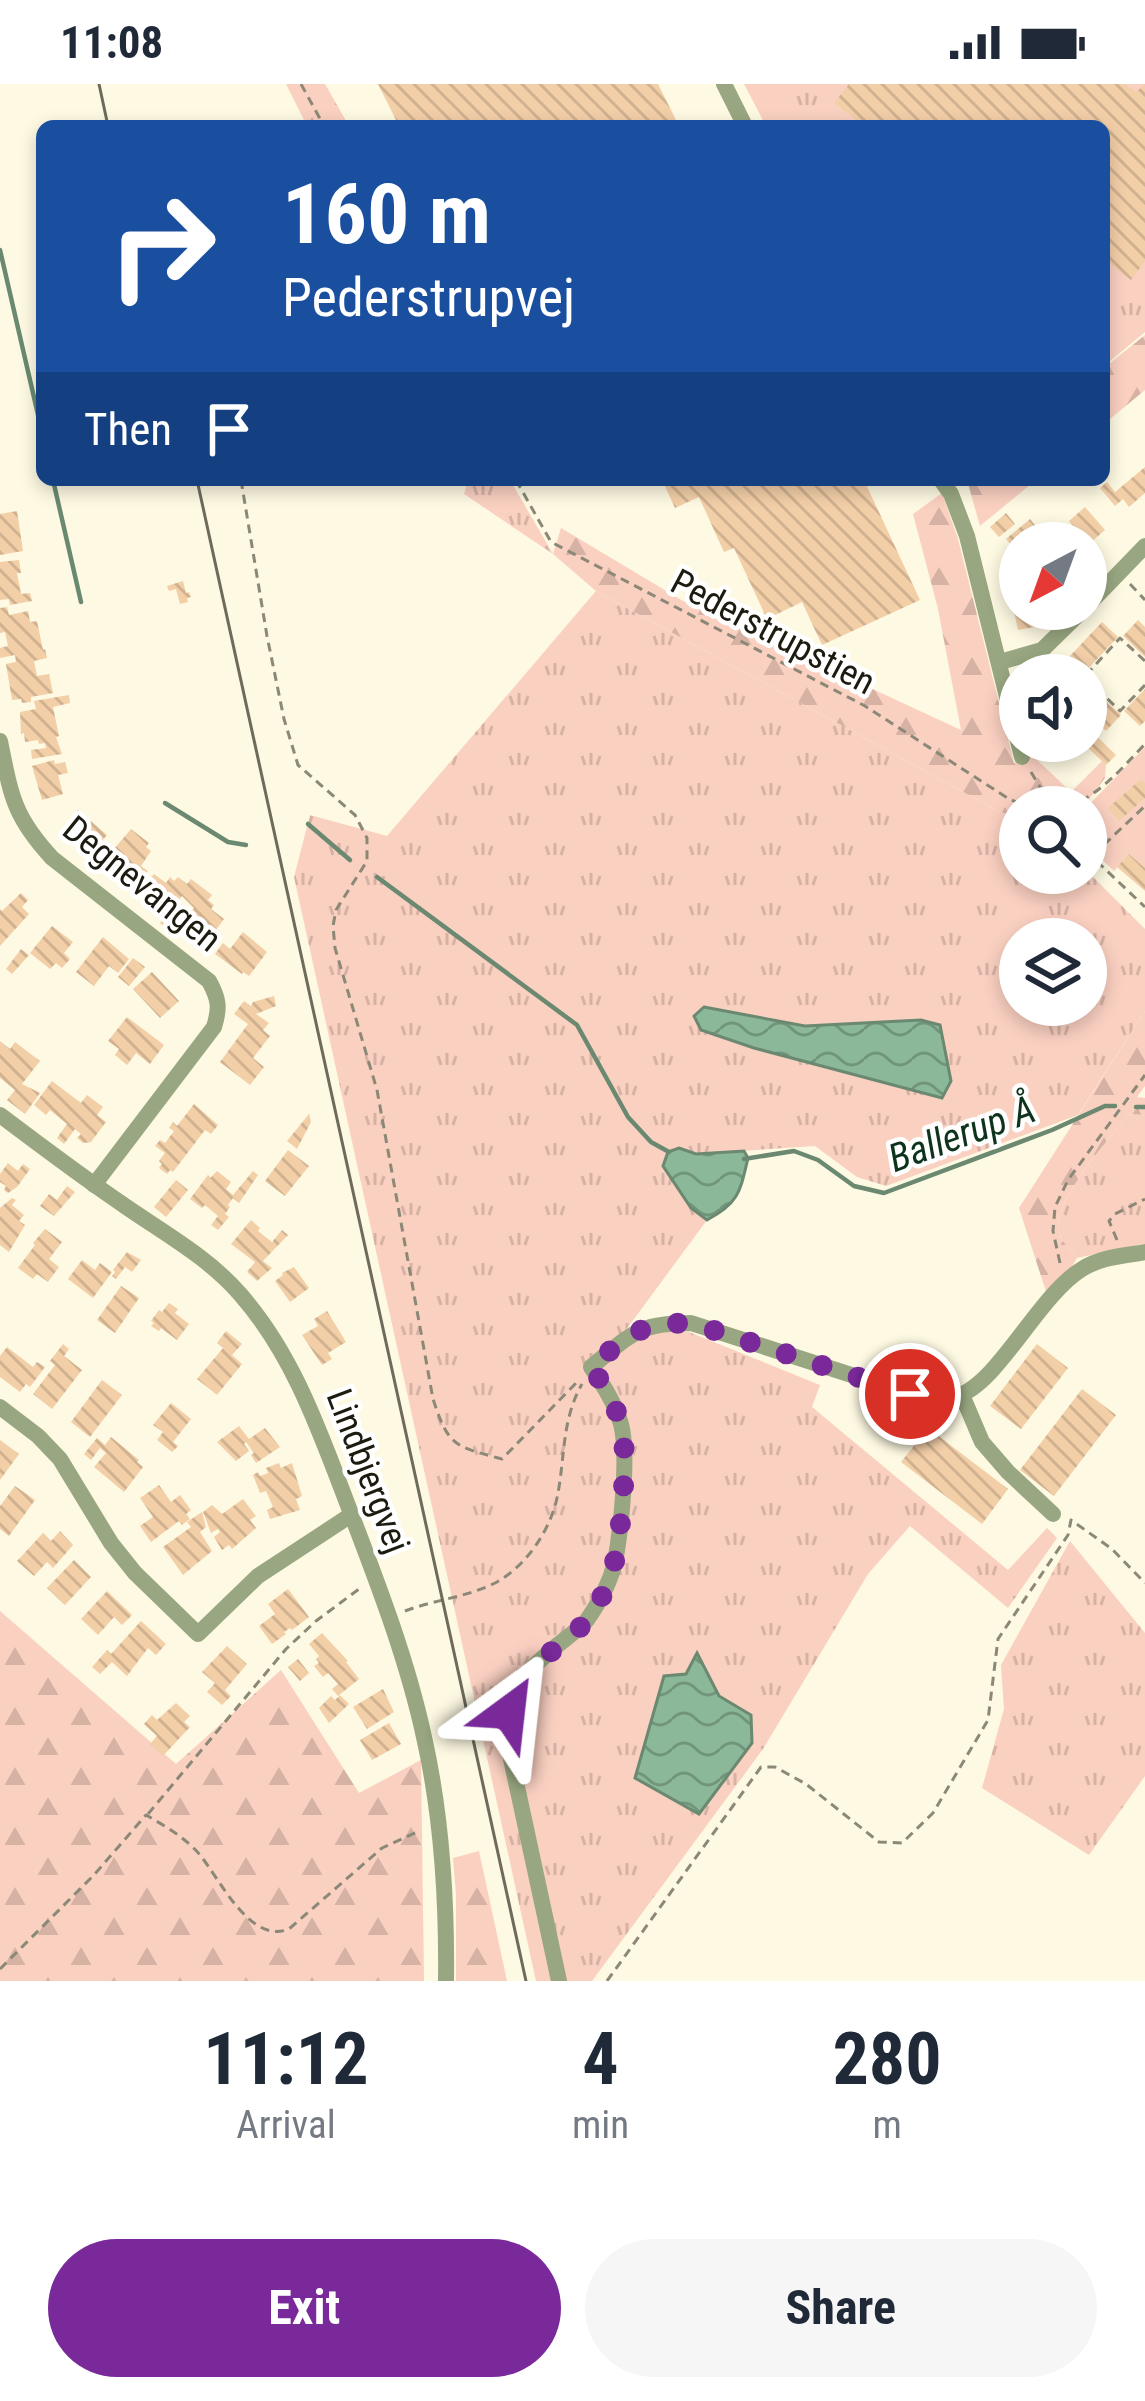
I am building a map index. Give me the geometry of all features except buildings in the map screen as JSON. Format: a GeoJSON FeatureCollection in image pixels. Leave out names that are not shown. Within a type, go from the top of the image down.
{"type":"FeatureCollection","features":[{"type":"Feature","properties":{"kind":"street"},"geometry":{"type":"LineString","coordinates":[[724,84],[742,120]]}},
{"type":"Feature","properties":{"kind":"street"},"geometry":{"type":"LineString","coordinates":[[945,486],[968,536],[999,658]]}},
{"type":"Feature","properties":{"kind":"street"},"geometry":{"type":"LineString","coordinates":[[1107,585],[1145,547]]}},
{"type":"Feature","properties":{"kind":"street"},"geometry":{"type":"LineString","coordinates":[[1028,654],[1042,650],[1062,630]]}},
{"type":"Feature","properties":{"kind":"street","name":"Degnevangen"},"geometry":{"type":"LineString","coordinates":[[0,741],[12,801],[30,835],[52,858],[209,981],[219,998],[214,1027],[94,1185]]}},
{"type":"Feature","properties":{"kind":"street","name":"Lindbjergvej"},"geometry":{"type":"LineString","coordinates":[[0,1115],[208,1263],[240,1293],[307,1398],[375,1577],[424,1736],[440,1828],[446,1981]]}},
{"type":"Feature","properties":{"kind":"street"},"geometry":{"type":"LineString","coordinates":[[559,1981],[508,1745],[509,1712],[516,1688],[530,1668],[583,1624],[601,1598],[614,1564],[625,1462],[622,1427],[591,1366],[654,1323],[691,1323],[910,1394],[945,1399],[962,1395],[984,1379],[1064,1282],[1096,1261],[1145,1252]]}},
{"type":"Feature","properties":{"kind":"street"},"geometry":{"type":"LineString","coordinates":[[962,1395],[982,1442],[1053,1514]]}},
{"type":"Feature","properties":{"kind":"street"},"geometry":{"type":"LineString","coordinates":[[0,1407],[60,1459],[123,1558],[198,1634],[258,1576],[351,1514]]}},
{"type":"Feature","properties":{"kind":"path"},"geometry":{"type":"LineString","coordinates":[[301,84],[321,120]]}},
{"type":"Feature","properties":{"kind":"path"},"geometry":{"type":"LineString","coordinates":[[242,486],[271,656],[298,765],[355,815],[367,838],[367,861],[336,910],[335,948],[377,1090],[433,1399],[444,1431],[478,1456],[502,1460],[591,1366]]}},
{"type":"Feature","properties":{"kind":"path","name":"Pederstrupstien"},"geometry":{"type":"LineString","coordinates":[[519,486],[551,542],[865,706],[999,793]]}},
{"type":"Feature","properties":{"kind":"path"},"geometry":{"type":"LineString","coordinates":[[1119,573],[1145,600]]}},
{"type":"Feature","properties":{"kind":"path"},"geometry":{"type":"LineString","coordinates":[[1106,654],[1120,638],[1145,661]]}},
{"type":"Feature","properties":{"kind":"path"},"geometry":{"type":"LineString","coordinates":[[1107,698],[1120,711],[1145,685]]}},
{"type":"Feature","properties":{"kind":"path"},"geometry":{"type":"LineString","coordinates":[[1104,786],[1145,744]]}},
{"type":"Feature","properties":{"kind":"path"},"geometry":{"type":"LineString","coordinates":[[1107,842],[1145,806]]}},
{"type":"Feature","properties":{"kind":"path"},"geometry":{"type":"LineString","coordinates":[[1107,871],[1145,908]]}},
{"type":"Feature","properties":{"kind":"path"},"geometry":{"type":"LineString","coordinates":[[1064,1282],[1053,1231],[1055,1207],[1068,1180],[1145,1075]]}},
{"type":"Feature","properties":{"kind":"path"},"geometry":{"type":"LineString","coordinates":[[1125,1256],[1108,1221],[1145,1199]]}},
{"type":"Feature","properties":{"kind":"path"},"geometry":{"type":"LineString","coordinates":[[403,1612],[495,1583],[531,1553],[558,1497],[564,1429],[591,1366]]}},
{"type":"Feature","properties":{"kind":"path"},"geometry":{"type":"LineString","coordinates":[[607,1981],[761,1767],[775,1767],[806,1784],[879,1842],[902,1843],[918,1828],[933,1813],[988,1720],[998,1639],[1068,1535],[1071,1520],[1112,1549],[1145,1583]]}},
{"type":"Feature","properties":{"kind":"path"},"geometry":{"type":"LineString","coordinates":[[0,1969],[94,1875],[286,1649],[375,1577]]}},
{"type":"Feature","properties":{"kind":"path"},"geometry":{"type":"LineString","coordinates":[[146,1815],[199,1854],[249,1918],[279,1933],[382,1848],[413,1832],[440,1828]]}},
{"type":"Feature","properties":{"kind":"green space"},"geometry":{"type":"Polygon","coordinates":[[[286,84],[325,84],[346,120],[304,120],[286,84]]]}},
{"type":"Feature","properties":{"kind":"green space"},"geometry":{"type":"Polygon","coordinates":[[[744,84],[1145,84],[1145,332],[1110,361],[1110,120],[763,120],[744,84]]]}},
{"type":"Feature","properties":{"kind":"green space"},"geometry":{"type":"Polygon","coordinates":[[[1145,335],[1145,390],[1110,419],[1110,363],[1145,335]]]}},
{"type":"Feature","properties":{"kind":"green space"},"geometry":{"type":"Polygon","coordinates":[[[466,486],[513,486],[553,554],[464,494],[466,486]]]}},
{"type":"Feature","properties":{"kind":"green space"},"geometry":{"type":"Polygon","coordinates":[[[969,486],[1029,486],[980,526],[969,486]]]}},
{"type":"Feature","properties":{"kind":"green space"},"geometry":{"type":"Polygon","coordinates":[[[942,493],[999,703],[999,762],[1039,762],[1065,786],[999,786],[998,811],[596,591],[553,554],[561,528],[683,601],[961,730],[938,609],[913,514],[942,493]]]}},
{"type":"Feature","properties":{"kind":"green space"},"geometry":{"type":"Polygon","coordinates":[[[596,591],[999,811],[999,894],[1107,891],[1145,929],[1145,1011],[1078,1115],[886,1186],[857,1177],[815,1146],[696,1154],[679,1149],[691,1208],[707,1220],[620,1338],[655,1331],[689,1332],[820,1385],[812,1407],[1008,1570],[1047,1528],[1057,1538],[1008,1608],[910,1526],[868,1574],[763,1749],[592,1981],[536,1981],[294,877],[310,815],[387,836],[596,591]]]}},
{"type":"Feature","properties":{"kind":"green space"},"geometry":{"type":"Polygon","coordinates":[[[1145,747],[1145,868],[1129,854],[1114,871],[1107,864],[1107,786],[1145,747]]]}},
{"type":"Feature","properties":{"kind":"green space"},"geometry":{"type":"Polygon","coordinates":[[[1101,762],[1106,765],[1099,786],[1077,786],[1101,762]]]}},
{"type":"Feature","properties":{"kind":"green space"},"geometry":{"type":"Polygon","coordinates":[[[1145,1011],[1145,1086],[1137,1097],[1145,1098],[1145,1115],[1129,1114],[1063,1206],[1060,1235],[1077,1258],[1050,1304],[1019,1208],[1145,1011]]]}},
{"type":"Feature","properties":{"kind":"green space"},"geometry":{"type":"Polygon","coordinates":[[[1129,1114],[1145,1115],[1145,1244],[1077,1258],[1060,1235],[1063,1206],[1129,1114]]]}},
{"type":"Feature","properties":{"kind":"green space"},"geometry":{"type":"Polygon","coordinates":[[[1070,1541],[1145,1633],[1145,1776],[1089,1855],[982,1788],[1004,1709],[1001,1665],[1070,1541]]]}},
{"type":"Feature","properties":{"kind":"green space"},"geometry":{"type":"Polygon","coordinates":[[[0,1611],[176,1764],[281,1670],[359,1793],[421,1760],[424,1981],[0,1981],[0,1611]]]}},
{"type":"Feature","properties":{"kind":"green space"},"geometry":{"type":"Polygon","coordinates":[[[479,1851],[507,1981],[456,1981],[453,1858],[479,1851]]]}},
{"type":"Feature","properties":{"kind":"water"},"geometry":{"type":"Polygon","coordinates":[[[704,1007],[805,1026],[921,1020],[940,1025],[951,1081],[942,1098],[754,1048],[701,1030],[694,1016],[704,1007]]]}},
{"type":"Feature","properties":{"kind":"water"},"geometry":{"type":"Polygon","coordinates":[[[679,1148],[696,1154],[744,1151],[748,1158],[737,1195],[707,1220],[691,1208],[663,1166],[668,1152],[679,1148]]]}},
{"type":"Feature","properties":{"kind":"water"},"geometry":{"type":"Polygon","coordinates":[[[697,1653],[719,1696],[751,1715],[752,1743],[699,1814],[635,1778],[664,1676],[686,1674],[697,1653]]]}},
{"type":"Feature","properties":{"kind":"waterway","name":"Ballerup Å"},"geometry":{"type":"LineString","coordinates":[[0,250],[36,406]]}},
{"type":"Feature","properties":{"kind":"waterway","name":"Ballerup Å"},"geometry":{"type":"LineString","coordinates":[[54,486],[81,602]]}},
{"type":"Feature","properties":{"kind":"waterway","name":"Ballerup Å"},"geometry":{"type":"LineString","coordinates":[[165,803],[228,842],[246,845]]}},
{"type":"Feature","properties":{"kind":"waterway"},"geometry":{"type":"LineString","coordinates":[[308,824],[350,860]]}},
{"type":"Feature","properties":{"kind":"waterway","name":"Ballerup Å"},"geometry":{"type":"LineString","coordinates":[[377,877],[577,1025],[628,1117],[651,1142],[669,1152]]}},
{"type":"Feature","properties":{"kind":"waterway","name":"Ballerup Å"},"geometry":{"type":"LineString","coordinates":[[744,1159],[794,1151],[818,1160],[854,1186],[884,1193],[1115,1106]]}},
{"type":"Feature","properties":{"kind":"waterway","name":"Ballerup Å"},"geometry":{"type":"LineString","coordinates":[[1136,1107],[1145,1107]]}},
{"type":"Feature","properties":{"kind":"tram line"},"geometry":{"type":"LineString","coordinates":[[99,84],[107,120]]}},
{"type":"Feature","properties":{"kind":"tram line"},"geometry":{"type":"LineString","coordinates":[[198,486],[526,1981]]}},
{"type":"Feature","properties":{"kind":"route"},"geometry":{"type":"LineString","coordinates":[[509,1712],[516,1688],[530,1668],[583,1624],[601,1598],[614,1564],[625,1462],[622,1427],[591,1366],[611,1350],[654,1323],[691,1323],[910,1394]]}}]}
